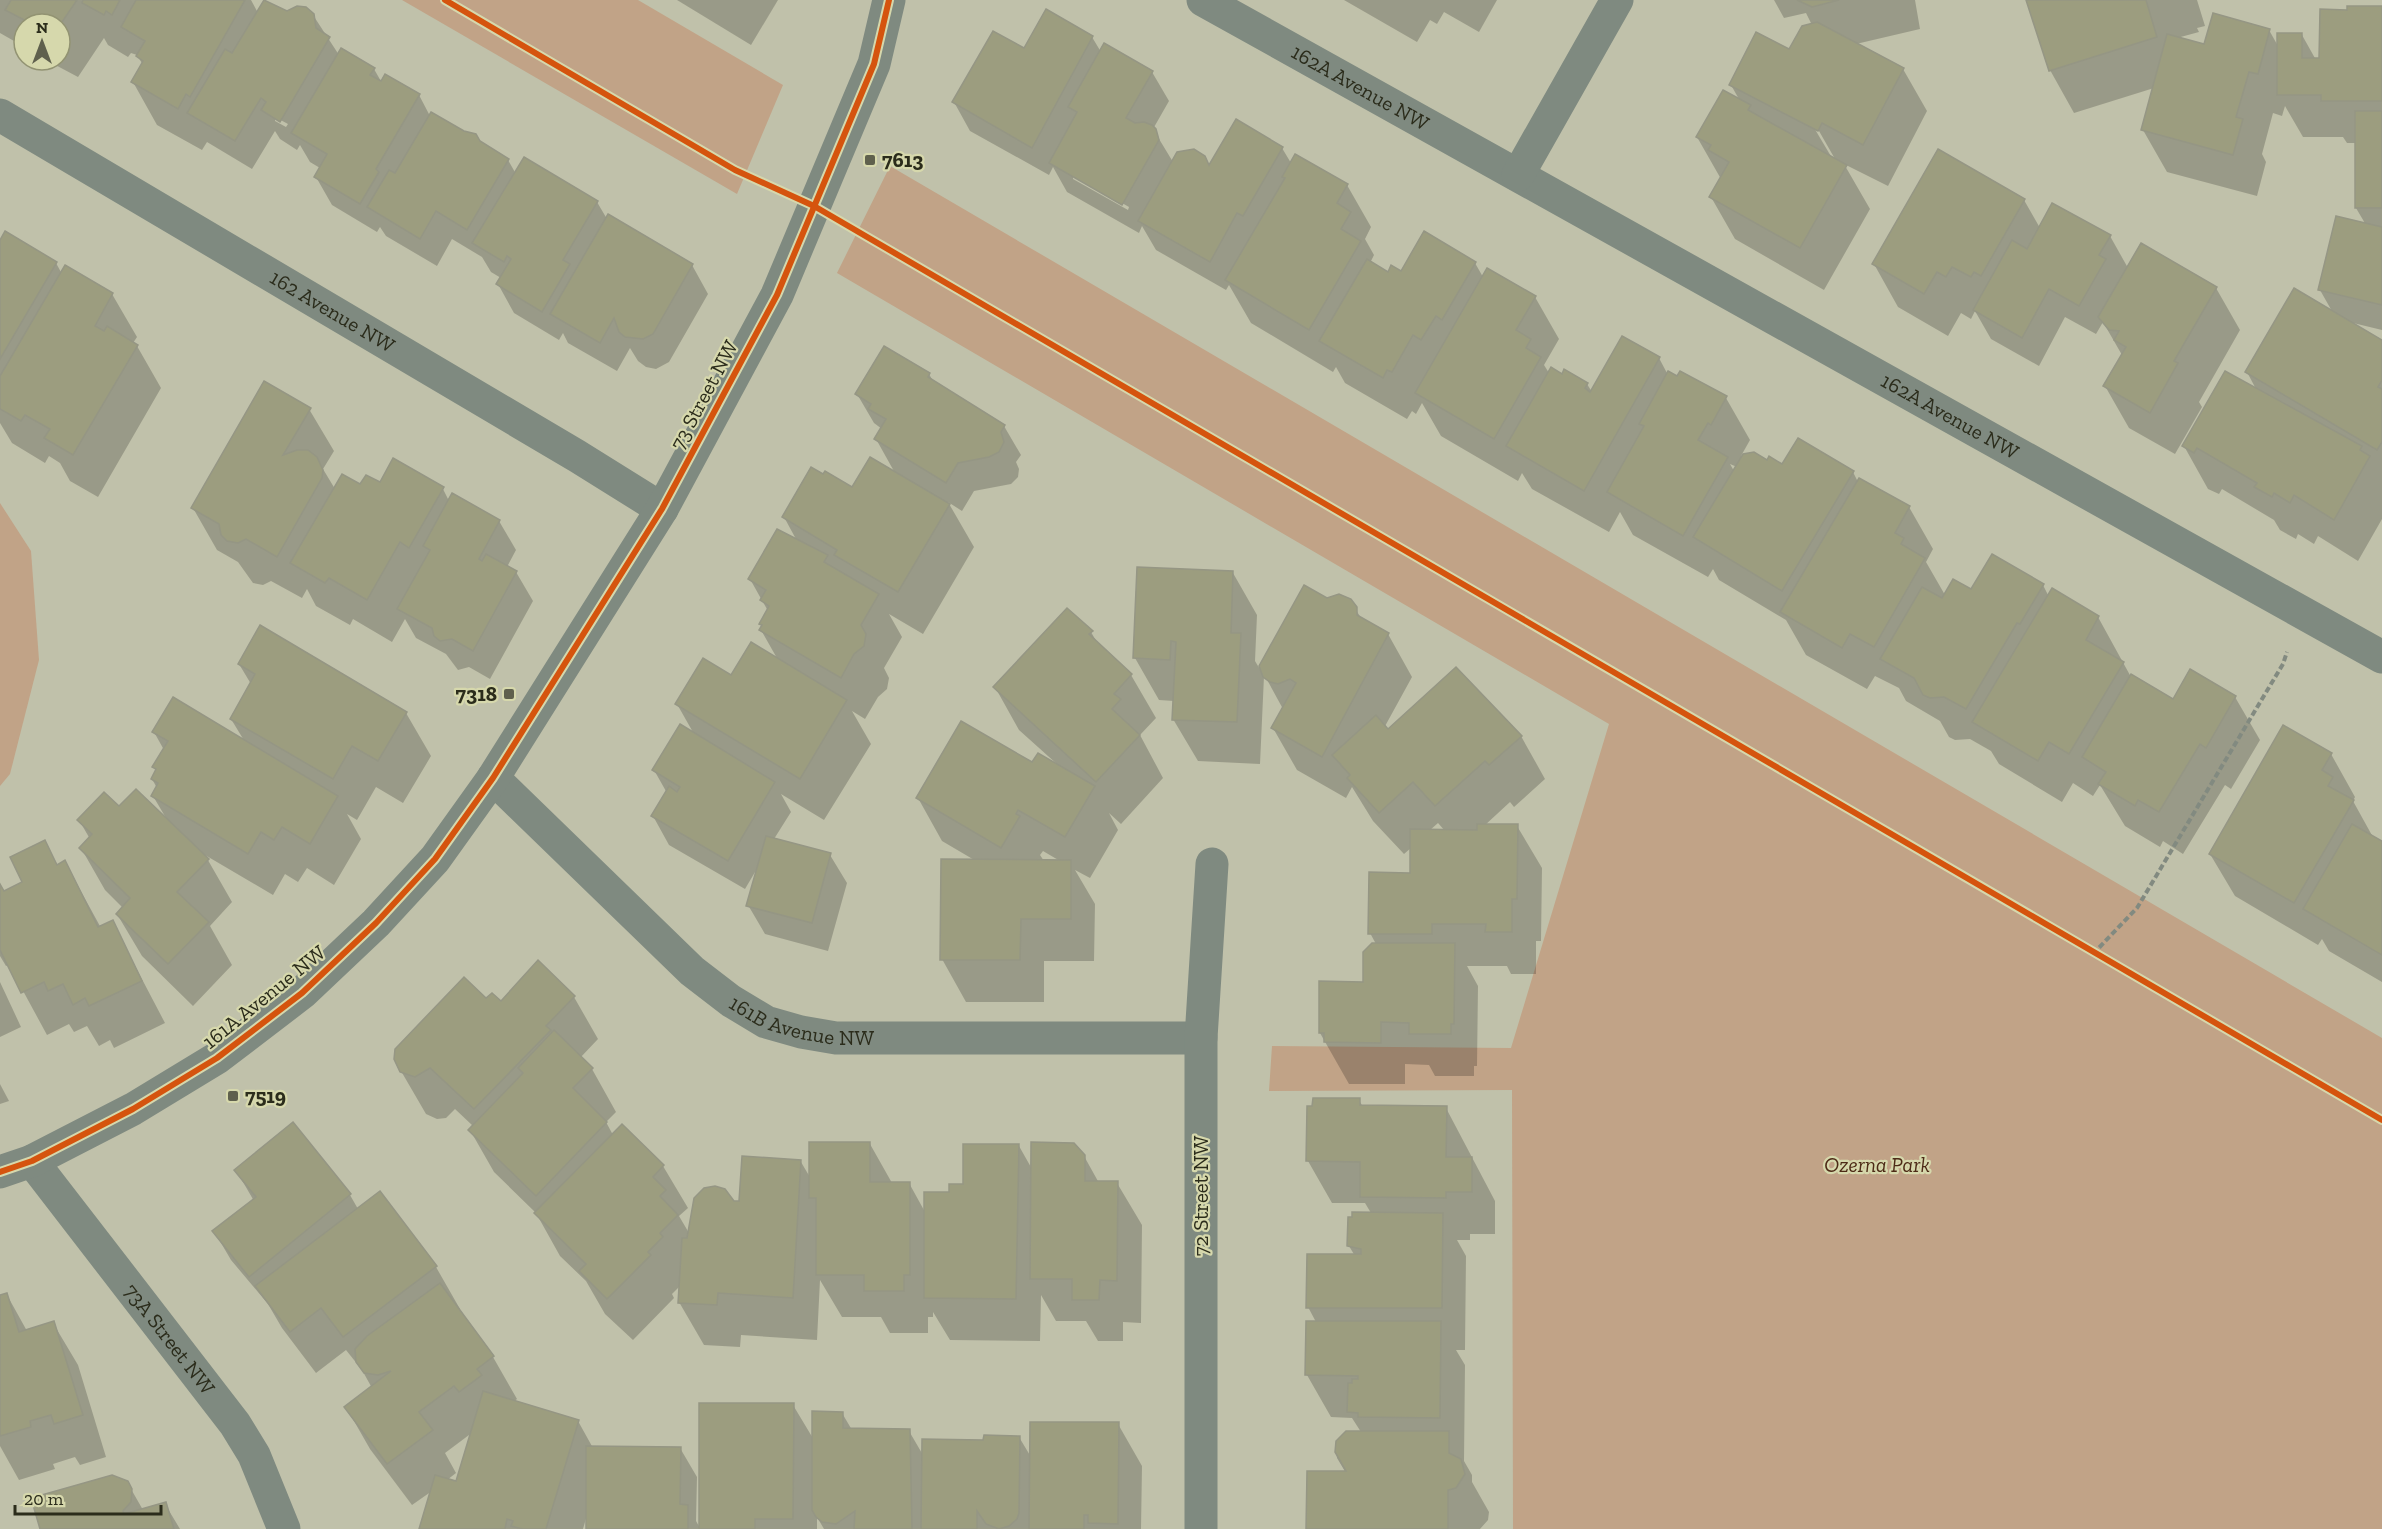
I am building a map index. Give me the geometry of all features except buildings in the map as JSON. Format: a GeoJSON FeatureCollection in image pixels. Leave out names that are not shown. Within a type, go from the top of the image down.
{"type":"FeatureCollection","features":[{"type":"Feature","properties":{"kind":"street","name":"73 Street NW"},"geometry":{"type":"LineString","coordinates":[[493,778],[662,509],[777,295],[874,64],[889,0]]}},
{"type":"Feature","properties":{"kind":"street","name":"162A Avenue NW"},"geometry":{"type":"LineString","coordinates":[[1203,0],[2300,612],[2380,653]]}},
{"type":"Feature","properties":{"kind":"street"},"geometry":{"type":"LineString","coordinates":[[1518,175],[1617,0]]}},
{"type":"Feature","properties":{"kind":"street","name":"162 Avenue NW"},"geometry":{"type":"LineString","coordinates":[[0,116],[577,456],[662,509]]}},
{"type":"Feature","properties":{"kind":"street","name":"161B Avenue NW"},"geometry":{"type":"LineString","coordinates":[[493,778],[692,971],[731,1001],[766,1022],[801,1032],[836,1038],[1201,1038]]}},
{"type":"Feature","properties":{"kind":"street","name":"161A Avenue NW"},"geometry":{"type":"LineString","coordinates":[[0,1172],[32,1161],[133,1109],[217,1058],[302,993],[376,923],[427,867],[493,778]]}},
{"type":"Feature","properties":{"kind":"street","name":"72 Street NW"},"geometry":{"type":"LineString","coordinates":[[1201,1529],[1201,1038],[1212,864]]}},
{"type":"Feature","properties":{"kind":"street","name":"73A Street NW"},"geometry":{"type":"LineString","coordinates":[[32,1161],[235,1424],[254,1455],[284,1529]]}},
{"type":"Feature","properties":{"kind":"path"},"geometry":{"type":"LineString","coordinates":[[2093,954],[2143,898],[2283,664],[2300,612]]}},
{"type":"Feature","properties":{"kind":"path"},"geometry":{"type":"LineString","coordinates":[[2083,948],[2103,960]]}},
{"type":"Feature","properties":{"kind":"green space"},"geometry":{"type":"Polygon","coordinates":[[[402,0],[638,0],[783,85],[737,194],[402,0]]]}},
{"type":"Feature","properties":{"kind":"green space","name":"Ozerna Park"},"geometry":{"type":"Polygon","coordinates":[[[890,166],[2382,1038],[2382,1529],[1513,1529],[1512,1090],[1269,1091],[1272,1046],[1511,1048],[1609,724],[837,273],[890,166]]]}},
{"type":"Feature","properties":{"kind":"green space"},"geometry":{"type":"Polygon","coordinates":[[[0,503],[31,551],[39,660],[10,774],[0,786],[0,503]]]}},
{"type":"Feature","properties":{"kind":"cycle path"},"geometry":{"type":"LineString","coordinates":[[445,0],[735,170],[814,206],[2382,1120]]}},
{"type":"Feature","properties":{"kind":"cycle path"},"geometry":{"type":"LineString","coordinates":[[0,1172],[32,1161],[133,1109],[217,1058],[302,993],[376,923],[435,859],[493,778],[662,509],[777,295],[874,64],[889,0]]}},
{"type":"Feature","properties":{"kind":"place","name":"7613"},"geometry":{"type":"Point","coordinates":[870,160]}},
{"type":"Feature","properties":{"kind":"place","name":"7318"},"geometry":{"type":"Point","coordinates":[509,694]}},
{"type":"Feature","properties":{"kind":"place","name":"7519"},"geometry":{"type":"Point","coordinates":[233,1096]}}]}
